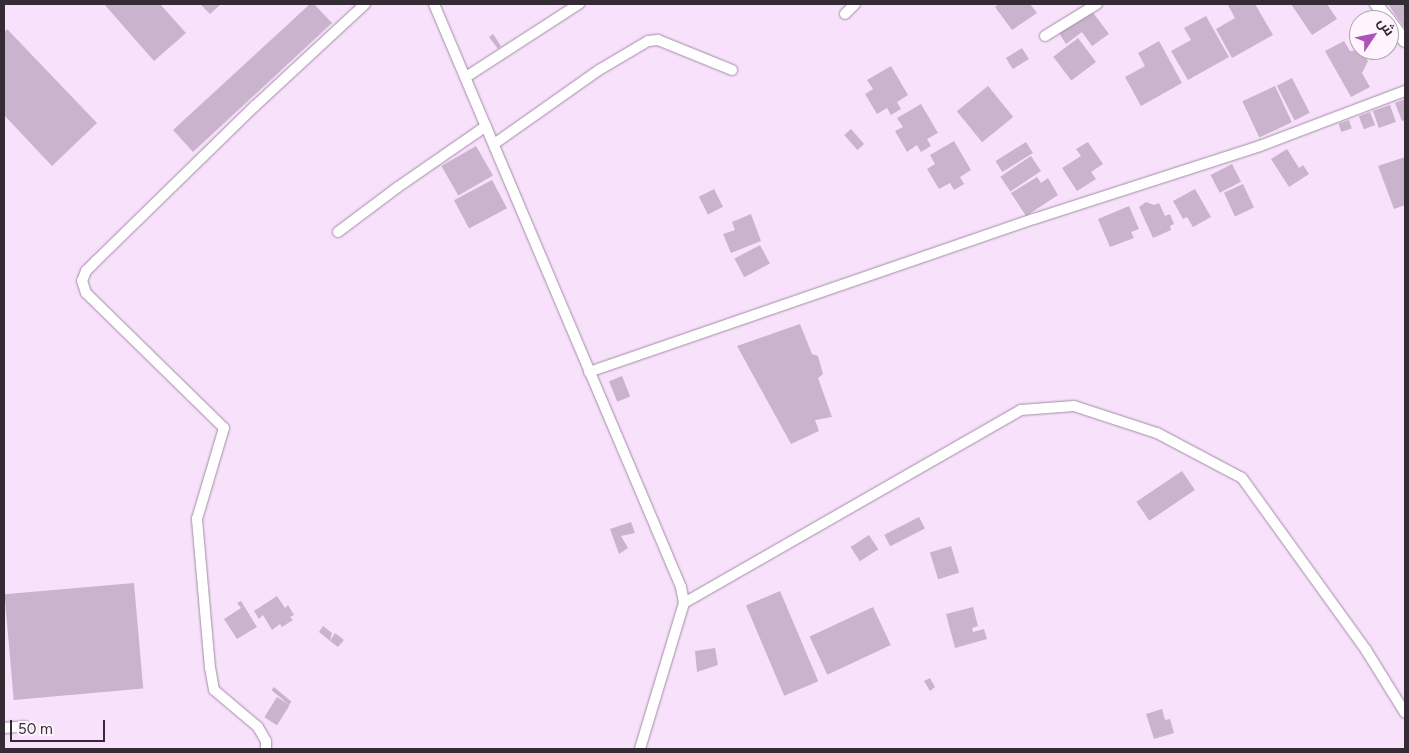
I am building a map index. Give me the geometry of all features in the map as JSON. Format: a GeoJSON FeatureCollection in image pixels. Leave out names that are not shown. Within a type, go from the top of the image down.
{"type":"FeatureCollection","features":[{"type":"Feature","properties":{"kind":"street"},"geometry":{"type":"LineString","coordinates":[[266,749],[266,741],[258,727],[214,690],[210,668],[197,519],[224,428],[86,293],[82,281],[86,271],[255,106],[365,4]]}},
{"type":"Feature","properties":{"kind":"street"},"geometry":{"type":"LineString","coordinates":[[434,4],[681,587],[684,603],[640,749]]}},
{"type":"Feature","properties":{"kind":"street"},"geometry":{"type":"LineString","coordinates":[[466,77],[578,4]]}},
{"type":"Feature","properties":{"kind":"street"},"geometry":{"type":"LineString","coordinates":[[845,14],[855,4]]}},
{"type":"Feature","properties":{"kind":"street"},"geometry":{"type":"LineString","coordinates":[[1045,36],[1097,4]]}},
{"type":"Feature","properties":{"kind":"street"},"geometry":{"type":"LineString","coordinates":[[494,144],[599,70],[648,41],[658,40],[732,70]]}},
{"type":"Feature","properties":{"kind":"street"},"geometry":{"type":"LineString","coordinates":[[590,372],[1034,219],[1260,146],[1405,90]]}},
{"type":"Feature","properties":{"kind":"street"},"geometry":{"type":"LineString","coordinates":[[338,232],[398,187],[486,126]]}},
{"type":"Feature","properties":{"kind":"street"},"geometry":{"type":"LineString","coordinates":[[684,603],[1021,410],[1074,406],[1157,433],[1242,478],[1366,650],[1405,713]]}},
{"type":"Feature","properties":{"kind":"street"},"geometry":{"type":"LineString","coordinates":[[4,728],[25,726]]}},
{"type":"Feature","properties":{"kind":"building"},"geometry":{"type":"Polygon","coordinates":[[[104,4],[160,4],[186,33],[154,61],[104,4]]]}},
{"type":"Feature","properties":{"kind":"building"},"geometry":{"type":"Polygon","coordinates":[[[200,4],[221,4],[210,14],[200,4]]]}},
{"type":"Feature","properties":{"kind":"building"},"geometry":{"type":"Polygon","coordinates":[[[310,4],[314,4],[332,23],[193,152],[173,130],[310,4]]]}},
{"type":"Feature","properties":{"kind":"building"},"geometry":{"type":"Polygon","coordinates":[[[999,4],[1030,4],[1037,13],[1012,30],[995,7],[999,4]]]}},
{"type":"Feature","properties":{"kind":"building"},"geometry":{"type":"Polygon","coordinates":[[[1255,4],[1273,35],[1232,58],[1216,29],[1235,18],[1228,5],[1255,4]]]}},
{"type":"Feature","properties":{"kind":"building"},"geometry":{"type":"Polygon","coordinates":[[[1291,4],[1327,4],[1337,19],[1312,35],[1291,4]]]}},
{"type":"Feature","properties":{"kind":"building"},"geometry":{"type":"Polygon","coordinates":[[[1388,4],[1405,4],[1405,29],[1399,20],[1399,10],[1392,10],[1388,4]]]}},
{"type":"Feature","properties":{"kind":"building"},"geometry":{"type":"Polygon","coordinates":[[[1091,10],[1109,34],[1092,46],[1082,32],[1066,44],[1059,33],[1091,10]]]}},
{"type":"Feature","properties":{"kind":"building"},"geometry":{"type":"Polygon","coordinates":[[[1206,16],[1229,57],[1188,80],[1171,51],[1191,40],[1184,28],[1206,16]]]}},
{"type":"Feature","properties":{"kind":"building"},"geometry":{"type":"Polygon","coordinates":[[[7,29],[97,123],[52,166],[4,115],[4,33],[7,29]]]}},
{"type":"Feature","properties":{"kind":"building"},"geometry":{"type":"Polygon","coordinates":[[[493,34],[501,46],[498,49],[489,37],[493,34]]]}},
{"type":"Feature","properties":{"kind":"building"},"geometry":{"type":"Polygon","coordinates":[[[1078,38],[1096,62],[1071,81],[1053,57],[1078,38]]]}},
{"type":"Feature","properties":{"kind":"building"},"geometry":{"type":"Polygon","coordinates":[[[1159,41],[1182,83],[1141,106],[1125,77],[1145,66],[1138,53],[1159,41]]]}},
{"type":"Feature","properties":{"kind":"building"},"geometry":{"type":"Polygon","coordinates":[[[1344,41],[1349,49],[1349,60],[1368,61],[1362,73],[1370,87],[1351,97],[1325,51],[1344,41]]]}},
{"type":"Feature","properties":{"kind":"building"},"geometry":{"type":"Polygon","coordinates":[[[1022,48],[1029,59],[1013,69],[1006,58],[1022,48]]]}},
{"type":"Feature","properties":{"kind":"building"},"geometry":{"type":"Polygon","coordinates":[[[891,66],[908,95],[897,102],[901,109],[891,115],[887,108],[877,114],[865,94],[873,89],[867,80],[891,66]]]}},
{"type":"Feature","properties":{"kind":"building"},"geometry":{"type":"Polygon","coordinates":[[[1292,78],[1310,113],[1295,120],[1277,86],[1292,78]]]}},
{"type":"Feature","properties":{"kind":"building"},"geometry":{"type":"Polygon","coordinates":[[[988,86],[1013,117],[982,142],[957,111],[988,86]]]}},
{"type":"Feature","properties":{"kind":"building"},"geometry":{"type":"Polygon","coordinates":[[[1275,86],[1292,122],[1259,137],[1242,101],[1275,86]]]}},
{"type":"Feature","properties":{"kind":"building"},"geometry":{"type":"Polygon","coordinates":[[[1405,99],[1405,120],[1402,121],[1395,103],[1405,99]]]}},
{"type":"Feature","properties":{"kind":"building"},"geometry":{"type":"Polygon","coordinates":[[[921,104],[938,133],[927,139],[931,146],[921,152],[917,145],[907,152],[895,131],[903,127],[897,118],[921,104]]]}},
{"type":"Feature","properties":{"kind":"building"},"geometry":{"type":"Polygon","coordinates":[[[1390,105],[1396,122],[1379,128],[1373,111],[1390,105]]]}},
{"type":"Feature","properties":{"kind":"building"},"geometry":{"type":"Polygon","coordinates":[[[1370,112],[1375,125],[1364,129],[1359,116],[1370,112]]]}},
{"type":"Feature","properties":{"kind":"building"},"geometry":{"type":"Polygon","coordinates":[[[1349,120],[1352,129],[1341,132],[1339,123],[1349,120]]]}},
{"type":"Feature","properties":{"kind":"building"},"geometry":{"type":"Polygon","coordinates":[[[851,129],[864,144],[857,150],[844,135],[851,129]]]}},
{"type":"Feature","properties":{"kind":"building"},"geometry":{"type":"Polygon","coordinates":[[[954,141],[971,170],[960,177],[964,184],[954,190],[950,183],[939,189],[927,169],[935,164],[930,155],[954,141]]]}},
{"type":"Feature","properties":{"kind":"building"},"geometry":{"type":"Polygon","coordinates":[[[1026,142],[1033,153],[1002,172],[995,161],[1026,142]]]}},
{"type":"Feature","properties":{"kind":"building"},"geometry":{"type":"Polygon","coordinates":[[[1088,142],[1103,164],[1091,172],[1096,179],[1077,191],[1062,168],[1081,156],[1076,149],[1088,142]]]}},
{"type":"Feature","properties":{"kind":"building"},"geometry":{"type":"Polygon","coordinates":[[[476,146],[493,175],[458,195],[441,166],[476,146]]]}},
{"type":"Feature","properties":{"kind":"building"},"geometry":{"type":"Polygon","coordinates":[[[1287,149],[1299,168],[1303,165],[1309,174],[1289,187],[1271,159],[1287,149]]]}},
{"type":"Feature","properties":{"kind":"building"},"geometry":{"type":"Polygon","coordinates":[[[1031,156],[1041,171],[1010,192],[1000,177],[1031,156]]]}},
{"type":"Feature","properties":{"kind":"building"},"geometry":{"type":"Polygon","coordinates":[[[1405,157],[1405,205],[1394,209],[1378,166],[1405,157]]]}},
{"type":"Feature","properties":{"kind":"building"},"geometry":{"type":"Polygon","coordinates":[[[1232,164],[1241,182],[1220,193],[1211,175],[1232,164]]]}},
{"type":"Feature","properties":{"kind":"building"},"geometry":{"type":"Polygon","coordinates":[[[1037,177],[1041,183],[1048,178],[1058,195],[1026,216],[1011,193],[1037,177]]]}},
{"type":"Feature","properties":{"kind":"building"},"geometry":{"type":"Polygon","coordinates":[[[492,180],[507,208],[469,228],[454,200],[492,180]]]}},
{"type":"Feature","properties":{"kind":"building"},"geometry":{"type":"Polygon","coordinates":[[[1243,184],[1254,208],[1235,216],[1224,193],[1243,184]]]}},
{"type":"Feature","properties":{"kind":"building"},"geometry":{"type":"Polygon","coordinates":[[[714,189],[723,207],[708,215],[699,197],[714,189]]]}},
{"type":"Feature","properties":{"kind":"building"},"geometry":{"type":"Polygon","coordinates":[[[1195,189],[1211,217],[1193,227],[1187,217],[1183,219],[1173,201],[1195,189]]]}},
{"type":"Feature","properties":{"kind":"building"},"geometry":{"type":"Polygon","coordinates":[[[1146,202],[1154,205],[1159,203],[1165,216],[1170,214],[1174,224],[1170,226],[1171,230],[1153,238],[1139,207],[1146,202]]]}},
{"type":"Feature","properties":{"kind":"building"},"geometry":{"type":"Polygon","coordinates":[[[1129,206],[1139,229],[1131,232],[1134,238],[1110,247],[1098,219],[1129,206]]]}},
{"type":"Feature","properties":{"kind":"building"},"geometry":{"type":"Polygon","coordinates":[[[751,214],[761,241],[731,253],[723,234],[735,230],[732,222],[751,214]]]}},
{"type":"Feature","properties":{"kind":"building"},"geometry":{"type":"Polygon","coordinates":[[[760,245],[770,264],[744,277],[734,259],[760,245]]]}},
{"type":"Feature","properties":{"kind":"building"},"geometry":{"type":"Polygon","coordinates":[[[800,324],[812,354],[818,356],[823,374],[818,378],[832,417],[815,420],[819,431],[791,444],[737,346],[800,324]]]}},
{"type":"Feature","properties":{"kind":"building"},"geometry":{"type":"Polygon","coordinates":[[[622,376],[630,396],[617,402],[609,381],[622,376]]]}},
{"type":"Feature","properties":{"kind":"building"},"geometry":{"type":"Polygon","coordinates":[[[1182,471],[1195,490],[1149,521],[1136,502],[1182,471]]]}},
{"type":"Feature","properties":{"kind":"building"},"geometry":{"type":"Polygon","coordinates":[[[919,517],[925,529],[890,546],[884,535],[919,517]]]}},
{"type":"Feature","properties":{"kind":"building"},"geometry":{"type":"Polygon","coordinates":[[[631,522],[635,533],[621,536],[628,548],[619,554],[610,529],[631,522]]]}},
{"type":"Feature","properties":{"kind":"building"},"geometry":{"type":"Polygon","coordinates":[[[869,535],[878,549],[860,561],[851,547],[869,535]]]}},
{"type":"Feature","properties":{"kind":"building"},"geometry":{"type":"Polygon","coordinates":[[[951,546],[959,573],[938,579],[930,552],[951,546]]]}},
{"type":"Feature","properties":{"kind":"building"},"geometry":{"type":"Polygon","coordinates":[[[134,583],[143,689],[14,700],[4,594],[134,583]]]}},
{"type":"Feature","properties":{"kind":"building"},"geometry":{"type":"Polygon","coordinates":[[[780,591],[818,681],[784,696],[746,605],[780,591]]]}},
{"type":"Feature","properties":{"kind":"building"},"geometry":{"type":"Polygon","coordinates":[[[277,596],[285,608],[288,605],[294,615],[290,617],[293,620],[282,627],[280,624],[272,630],[263,615],[259,619],[254,611],[277,596]]]}},
{"type":"Feature","properties":{"kind":"building"},"geometry":{"type":"Polygon","coordinates":[[[241,601],[257,627],[237,639],[224,619],[241,608],[237,603],[241,601]]]}},
{"type":"Feature","properties":{"kind":"building"},"geometry":{"type":"Polygon","coordinates":[[[873,607],[891,645],[827,675],[810,637],[873,607]]]}},
{"type":"Feature","properties":{"kind":"building"},"geometry":{"type":"Polygon","coordinates":[[[973,607],[978,626],[972,628],[973,632],[984,629],[987,639],[955,648],[946,614],[973,607]]]}},
{"type":"Feature","properties":{"kind":"building"},"geometry":{"type":"Polygon","coordinates":[[[323,626],[332,633],[330,641],[319,632],[323,626]]]}},
{"type":"Feature","properties":{"kind":"building"},"geometry":{"type":"Polygon","coordinates":[[[335,633],[344,640],[338,647],[330,641],[335,633]]]}},
{"type":"Feature","properties":{"kind":"building"},"geometry":{"type":"Polygon","coordinates":[[[715,648],[718,665],[697,672],[695,651],[715,648]]]}},
{"type":"Feature","properties":{"kind":"building"},"geometry":{"type":"Polygon","coordinates":[[[930,678],[935,687],[930,691],[924,681],[930,678]]]}},
{"type":"Feature","properties":{"kind":"building"},"geometry":{"type":"Polygon","coordinates":[[[274,687],[292,702],[289,705],[271,690],[274,687]]]}},
{"type":"Feature","properties":{"kind":"building"},"geometry":{"type":"Polygon","coordinates":[[[277,697],[290,705],[277,725],[264,717],[277,697]]]}},
{"type":"Feature","properties":{"kind":"building"},"geometry":{"type":"Polygon","coordinates":[[[1162,709],[1165,720],[1170,719],[1174,733],[1154,739],[1146,714],[1162,709]]]}}]}
